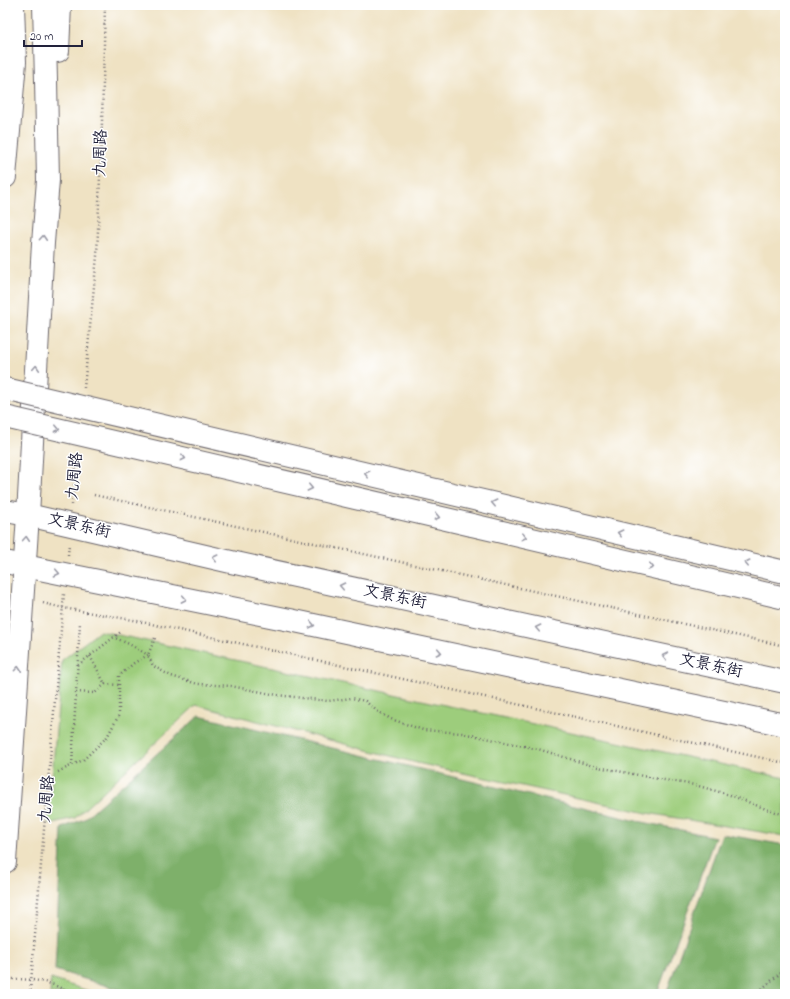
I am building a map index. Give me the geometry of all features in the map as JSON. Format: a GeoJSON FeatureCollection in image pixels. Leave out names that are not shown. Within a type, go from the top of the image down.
{"type":"FeatureCollection","features":[{"type":"Feature","properties":{"kind":"main road"},"geometry":{"type":"LineString","coordinates":[[5,167],[15,62],[13,5]]}},
{"type":"Feature","properties":{"kind":"main road"},"geometry":{"type":"LineString","coordinates":[[44,5],[48,180]]}},
{"type":"Feature","properties":{"kind":"main road"},"geometry":{"type":"LineString","coordinates":[[5,862],[23,598],[15,564],[28,515],[42,243],[54,111],[60,5]]}},
{"type":"Feature","properties":{"kind":"main road"},"geometry":{"type":"LineString","coordinates":[[5,389],[785,572]]}},
{"type":"Feature","properties":{"kind":"main road"},"geometry":{"type":"LineString","coordinates":[[5,417],[785,598]]}},
{"type":"Feature","properties":{"kind":"main road","name":"文景东街"},"geometry":{"type":"LineString","coordinates":[[5,511],[71,524],[231,562],[785,682]]}},
{"type":"Feature","properties":{"kind":"main road"},"geometry":{"type":"LineString","coordinates":[[15,564],[785,725]]}},
{"type":"Feature","properties":{"kind":"path","name":"九周路"},"geometry":{"type":"LineString","coordinates":[[84,390],[97,256],[105,5]]}},
{"type":"Feature","properties":{"kind":"path","name":"九周路"},"geometry":{"type":"LineString","coordinates":[[30,994],[63,608],[78,453]]}},
{"type":"Feature","properties":{"kind":"path"},"geometry":{"type":"LineString","coordinates":[[94,495],[785,646]]}},
{"type":"Feature","properties":{"kind":"path"},"geometry":{"type":"LineString","coordinates":[[23,598],[63,608],[164,627],[785,763]]}},
{"type":"Feature","properties":{"kind":"path"},"geometry":{"type":"LineString","coordinates":[[72,765],[80,622]]}},
{"type":"Feature","properties":{"kind":"path"},"geometry":{"type":"LineString","coordinates":[[78,665],[122,630]]}},
{"type":"Feature","properties":{"kind":"path"},"geometry":{"type":"LineString","coordinates":[[113,637],[148,655],[153,666],[171,676],[198,684],[231,686],[276,695],[328,701],[352,698],[365,701],[377,711],[391,719],[422,730],[462,733],[538,749],[593,766],[695,785],[730,795],[766,810],[785,815]]}},
{"type":"Feature","properties":{"kind":"path"},"geometry":{"type":"LineString","coordinates":[[58,772],[83,760],[107,737],[119,715],[119,676],[134,663],[148,655],[155,638]]}},
{"type":"Feature","properties":{"kind":"path"},"geometry":{"type":"LineString","coordinates":[[90,656],[105,684]]}},
{"type":"Feature","properties":{"kind":"path"},"geometry":{"type":"LineString","coordinates":[[76,692],[95,692],[105,684],[119,686]]}},
{"type":"Feature","properties":{"kind":"path"},"geometry":{"type":"LineString","coordinates":[[756,994],[785,969]]}},
{"type":"Feature","properties":{"kind":"path"},"geometry":{"type":"LineString","coordinates":[[5,979],[32,979],[63,989],[69,994]]}},
{"type":"Feature","properties":{"kind":"green space"},"geometry":{"type":"Polygon","coordinates":[[[100,631],[785,778],[785,836],[647,813],[417,763],[196,705],[75,818],[48,824],[62,660],[100,631]]]}},
{"type":"Feature","properties":{"kind":"green space"},"geometry":{"type":"Polygon","coordinates":[[[199,716],[633,820],[715,837],[657,994],[134,994],[55,970],[62,828],[84,819],[199,716]]]}},
{"type":"Feature","properties":{"kind":"green space"},"geometry":{"type":"Polygon","coordinates":[[[722,834],[785,845],[785,994],[666,994],[722,834]]]}},
{"type":"Feature","properties":{"kind":"green space"},"geometry":{"type":"Polygon","coordinates":[[[51,979],[98,994],[50,994],[51,979]]]}}]}
